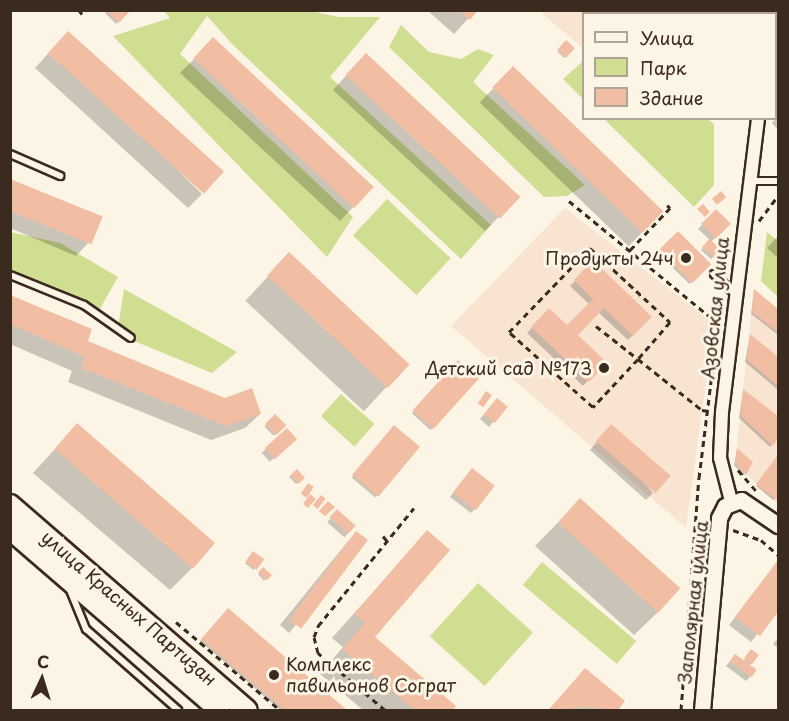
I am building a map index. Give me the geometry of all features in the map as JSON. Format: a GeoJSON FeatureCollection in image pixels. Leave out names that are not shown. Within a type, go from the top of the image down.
{"type":"FeatureCollection","features":[{"type":"Feature","properties":{"kind":"main road","name":"улица Красных Партизан"},"geometry":{"type":"LineString","coordinates":[[10,505],[72,572],[156,645],[220,711]]}},
{"type":"Feature","properties":{"kind":"main road","name":"улица Красных Партизан"},"geometry":{"type":"LineString","coordinates":[[10,529],[72,572]]}},
{"type":"Feature","properties":{"kind":"main road","name":"улица Красных Партизан"},"geometry":{"type":"LineString","coordinates":[[156,645],[247,711]]}},
{"type":"Feature","properties":{"kind":"street","name":"Азовская улица"},"geometry":{"type":"LineString","coordinates":[[731,501],[720,458],[722,412],[734,293],[758,120]]}},
{"type":"Feature","properties":{"kind":"street"},"geometry":{"type":"LineString","coordinates":[[731,501],[750,503],[778,525]]}},
{"type":"Feature","properties":{"kind":"street","name":"Заполярная улица"},"geometry":{"type":"LineString","coordinates":[[702,711],[717,527],[725,506],[731,501]]}},
{"type":"Feature","properties":{"kind":"lane"},"geometry":{"type":"LineString","coordinates":[[10,154],[60,176]]}},
{"type":"Feature","properties":{"kind":"lane"},"geometry":{"type":"LineString","coordinates":[[749,181],[778,181]]}},
{"type":"Feature","properties":{"kind":"lane"},"geometry":{"type":"LineString","coordinates":[[714,274],[734,293]]}},
{"type":"Feature","properties":{"kind":"lane"},"geometry":{"type":"LineString","coordinates":[[10,275],[84,305],[131,338]]}},
{"type":"Feature","properties":{"kind":"lane"},"geometry":{"type":"LineString","coordinates":[[72,572],[71,599],[86,629],[178,711]]}},
{"type":"Feature","properties":{"kind":"path"},"geometry":{"type":"LineString","coordinates":[[777,79],[778,43]]}},
{"type":"Feature","properties":{"kind":"path"},"geometry":{"type":"LineString","coordinates":[[759,221],[778,196]]}},
{"type":"Feature","properties":{"kind":"path"},"geometry":{"type":"LineString","coordinates":[[569,201],[719,324]]}},
{"type":"Feature","properties":{"kind":"path"},"geometry":{"type":"LineString","coordinates":[[630,250],[670,208],[667,205]]}},
{"type":"Feature","properties":{"kind":"path"},"geometry":{"type":"LineString","coordinates":[[757,233],[760,211]]}},
{"type":"Feature","properties":{"kind":"path"},"geometry":{"type":"LineString","coordinates":[[590,248],[670,322],[638,359],[593,407],[509,332],[590,248]]}},
{"type":"Feature","properties":{"kind":"path"},"geometry":{"type":"LineString","coordinates":[[717,335],[721,313]]}},
{"type":"Feature","properties":{"kind":"path"},"geometry":{"type":"LineString","coordinates":[[596,326],[706,410],[722,412]]}},
{"type":"Feature","properties":{"kind":"path"},"geometry":{"type":"LineString","coordinates":[[681,711],[695,525],[706,410],[714,356]]}},
{"type":"Feature","properties":{"kind":"path"},"geometry":{"type":"LineString","coordinates":[[732,464],[761,496]]}},
{"type":"Feature","properties":{"kind":"path"},"geometry":{"type":"LineString","coordinates":[[385,711],[318,653],[314,637],[318,626],[414,508]]}},
{"type":"Feature","properties":{"kind":"path"},"geometry":{"type":"LineString","coordinates":[[695,525],[717,527],[761,540],[778,555]]}},
{"type":"Feature","properties":{"kind":"path"},"geometry":{"type":"LineString","coordinates":[[383,536],[387,541]]}},
{"type":"Feature","properties":{"kind":"path"},"geometry":{"type":"LineString","coordinates":[[176,622],[280,711]]}},
{"type":"Feature","properties":{"kind":"shaded area"},"geometry":{"type":"Polygon","coordinates":[[[539,11],[751,11],[582,12],[582,47],[539,11]]]}},
{"type":"Feature","properties":{"kind":"shaded area","name":"Детский cад №173"},"geometry":{"type":"Polygon","coordinates":[[[565,208],[714,324],[686,528],[451,326],[565,208]]]}},
{"type":"Feature","properties":{"kind":"shaded area"},"geometry":{"type":"Polygon","coordinates":[[[754,289],[778,309],[778,505],[735,463],[754,289]]]}},
{"type":"Feature","properties":{"kind":"green space"},"geometry":{"type":"Polygon","coordinates":[[[305,10],[339,17],[380,17],[330,77],[491,225],[461,259],[233,45],[207,16],[180,54],[353,217],[327,257],[113,36],[170,18],[164,11],[305,10]]]}},
{"type":"Feature","properties":{"kind":"green space"},"geometry":{"type":"Polygon","coordinates":[[[401,25],[429,52],[461,59],[478,49],[494,55],[473,82],[585,185],[567,196],[544,197],[389,47],[401,25]]]}},
{"type":"Feature","properties":{"kind":"green space"},"geometry":{"type":"Polygon","coordinates":[[[582,62],[582,98],[563,79],[582,62]]]}},
{"type":"Feature","properties":{"kind":"green space"},"geometry":{"type":"Polygon","coordinates":[[[605,120],[709,120],[714,124],[714,185],[694,207],[605,120]]]}},
{"type":"Feature","properties":{"kind":"green space"},"geometry":{"type":"Polygon","coordinates":[[[387,199],[451,258],[417,295],[353,236],[387,199]]]}},
{"type":"Feature","properties":{"kind":"green space"},"geometry":{"type":"Polygon","coordinates":[[[10,232],[60,243],[118,277],[97,314],[11,281],[10,232]]]}},
{"type":"Feature","properties":{"kind":"green space"},"geometry":{"type":"Polygon","coordinates":[[[767,232],[778,241],[778,297],[761,281],[767,232]]]}},
{"type":"Feature","properties":{"kind":"green space"},"geometry":{"type":"Polygon","coordinates":[[[124,289],[237,352],[212,373],[117,334],[124,289]]]}},
{"type":"Feature","properties":{"kind":"green space"},"geometry":{"type":"Polygon","coordinates":[[[341,394],[374,424],[354,446],[321,416],[341,394]]]}},
{"type":"Feature","properties":{"kind":"green space"},"geometry":{"type":"Polygon","coordinates":[[[542,562],[636,641],[617,664],[523,585],[542,562]]]}},
{"type":"Feature","properties":{"kind":"green space"},"geometry":{"type":"Polygon","coordinates":[[[478,583],[533,633],[485,686],[430,637],[478,583]]]}},
{"type":"Feature","properties":{"kind":"building"},"geometry":{"type":"Polygon","coordinates":[[[105,10],[131,10],[119,23],[105,10]]]}},
{"type":"Feature","properties":{"kind":"building"},"geometry":{"type":"Polygon","coordinates":[[[458,10],[478,10],[470,20],[458,10]]]}},
{"type":"Feature","properties":{"kind":"building"},"geometry":{"type":"Polygon","coordinates":[[[631,10],[674,10],[674,12],[631,12],[631,10]]]}},
{"type":"Feature","properties":{"kind":"building"},"geometry":{"type":"Polygon","coordinates":[[[690,10],[732,10],[732,12],[690,10]]]}},
{"type":"Feature","properties":{"kind":"building"},"geometry":{"type":"Polygon","coordinates":[[[68,31],[224,172],[204,194],[48,53],[68,31]]]}},
{"type":"Feature","properties":{"kind":"building"},"geometry":{"type":"Polygon","coordinates":[[[213,37],[374,187],[354,208],[193,58],[213,37]]]}},
{"type":"Feature","properties":{"kind":"building"},"geometry":{"type":"Polygon","coordinates":[[[566,40],[575,48],[566,58],[557,50],[566,40]]]}},
{"type":"Feature","properties":{"kind":"building"},"geometry":{"type":"Polygon","coordinates":[[[366,53],[520,197],[500,219],[346,75],[366,53]]]}},
{"type":"Feature","properties":{"kind":"building"},"geometry":{"type":"Polygon","coordinates":[[[513,66],[663,211],[643,233],[492,88],[513,66]]]}},
{"type":"Feature","properties":{"kind":"building"},"geometry":{"type":"Polygon","coordinates":[[[10,179],[103,216],[91,244],[10,211],[10,179]]]}},
{"type":"Feature","properties":{"kind":"building"},"geometry":{"type":"Polygon","coordinates":[[[721,191],[726,197],[717,205],[712,199],[721,191]]]}},
{"type":"Feature","properties":{"kind":"building"},"geometry":{"type":"Polygon","coordinates":[[[703,204],[710,212],[705,217],[697,209],[703,204]]]}},
{"type":"Feature","properties":{"kind":"building"},"geometry":{"type":"Polygon","coordinates":[[[716,209],[731,224],[716,239],[701,224],[716,209]]]}},
{"type":"Feature","properties":{"kind":"building","name":"Продукты 24ч"},"geometry":{"type":"Polygon","coordinates":[[[678,231],[711,264],[692,283],[659,250],[678,231]]]}},
{"type":"Feature","properties":{"kind":"building"},"geometry":{"type":"Polygon","coordinates":[[[709,239],[722,250],[715,258],[702,247],[709,239]]]}},
{"type":"Feature","properties":{"kind":"building"},"geometry":{"type":"Polygon","coordinates":[[[289,252],[410,365],[388,388],[267,275],[289,252]]]}},
{"type":"Feature","properties":{"kind":"building"},"geometry":{"type":"Polygon","coordinates":[[[593,260],[652,317],[633,336],[604,308],[578,335],[607,363],[589,382],[531,327],[549,308],[567,325],[593,299],[574,280],[593,260]]]}},
{"type":"Feature","properties":{"kind":"building"},"geometry":{"type":"Polygon","coordinates":[[[754,289],[778,309],[778,332],[752,312],[754,289]]]}},
{"type":"Feature","properties":{"kind":"building"},"geometry":{"type":"Polygon","coordinates":[[[10,295],[92,329],[88,341],[225,398],[252,388],[261,414],[226,426],[81,368],[85,357],[10,324],[10,295]]]}},
{"type":"Feature","properties":{"kind":"building"},"geometry":{"type":"Polygon","coordinates":[[[750,334],[778,357],[778,386],[747,360],[750,334]]]}},
{"type":"Feature","properties":{"kind":"building"},"geometry":{"type":"Polygon","coordinates":[[[458,360],[479,379],[433,429],[412,411],[458,360]]]}},
{"type":"Feature","properties":{"kind":"building"},"geometry":{"type":"Polygon","coordinates":[[[743,389],[778,416],[778,438],[773,446],[741,416],[743,389]]]}},
{"type":"Feature","properties":{"kind":"building"},"geometry":{"type":"Polygon","coordinates":[[[486,391],[492,395],[483,407],[478,403],[486,391]]]}},
{"type":"Feature","properties":{"kind":"building"},"geometry":{"type":"Polygon","coordinates":[[[497,398],[508,407],[495,423],[484,414],[497,398]]]}},
{"type":"Feature","properties":{"kind":"building"},"geometry":{"type":"Polygon","coordinates":[[[275,414],[286,425],[276,435],[265,424],[275,414]]]}},
{"type":"Feature","properties":{"kind":"building"},"geometry":{"type":"Polygon","coordinates":[[[77,423],[215,543],[193,569],[55,449],[77,423]]]}},
{"type":"Feature","properties":{"kind":"building"},"geometry":{"type":"Polygon","coordinates":[[[611,424],[671,476],[656,493],[596,441],[611,424]]]}},
{"type":"Feature","properties":{"kind":"building"},"geometry":{"type":"Polygon","coordinates":[[[394,425],[420,447],[378,497],[352,475],[394,425]]]}},
{"type":"Feature","properties":{"kind":"building"},"geometry":{"type":"Polygon","coordinates":[[[287,428],[297,439],[275,459],[265,448],[287,428]]]}},
{"type":"Feature","properties":{"kind":"building"},"geometry":{"type":"Polygon","coordinates":[[[737,448],[753,462],[746,475],[735,463],[737,448]]]}},
{"type":"Feature","properties":{"kind":"building"},"geometry":{"type":"Polygon","coordinates":[[[778,455],[778,497],[776,500],[756,484],[778,455]]]}},
{"type":"Feature","properties":{"kind":"building"},"geometry":{"type":"Polygon","coordinates":[[[472,468],[495,486],[476,510],[453,492],[472,468]]]}},
{"type":"Feature","properties":{"kind":"building"},"geometry":{"type":"Polygon","coordinates":[[[297,469],[305,478],[298,484],[290,475],[297,469]]]}},
{"type":"Feature","properties":{"kind":"building"},"geometry":{"type":"Polygon","coordinates":[[[308,483],[314,487],[307,498],[301,494],[308,483]]]}},
{"type":"Feature","properties":{"kind":"building"},"geometry":{"type":"Polygon","coordinates":[[[310,494],[316,499],[308,508],[303,504],[310,494]]]}},
{"type":"Feature","properties":{"kind":"building"},"geometry":{"type":"Polygon","coordinates":[[[321,495],[326,499],[317,509],[313,505],[321,495]]]}},
{"type":"Feature","properties":{"kind":"building"},"geometry":{"type":"Polygon","coordinates":[[[580,498],[680,588],[658,613],[558,523],[580,498]]]}},
{"type":"Feature","properties":{"kind":"building"},"geometry":{"type":"Polygon","coordinates":[[[328,501],[335,507],[325,516],[319,511],[328,501]]]}},
{"type":"Feature","properties":{"kind":"building"},"geometry":{"type":"Polygon","coordinates":[[[337,509],[356,526],[348,534],[330,517],[337,509]]]}},
{"type":"Feature","properties":{"kind":"building"},"geometry":{"type":"Polygon","coordinates":[[[427,530],[450,550],[375,637],[456,706],[453,710],[414,710],[342,649],[365,623],[354,614],[427,530]]]}},
{"type":"Feature","properties":{"kind":"building"},"geometry":{"type":"Polygon","coordinates":[[[356,531],[368,540],[301,629],[289,620],[356,531]]]}},
{"type":"Feature","properties":{"kind":"building"},"geometry":{"type":"Polygon","coordinates":[[[253,551],[264,559],[257,570],[245,562],[253,551]]]}},
{"type":"Feature","properties":{"kind":"building"},"geometry":{"type":"Polygon","coordinates":[[[778,560],[778,612],[760,636],[735,617],[778,560]]]}},
{"type":"Feature","properties":{"kind":"building"},"geometry":{"type":"Polygon","coordinates":[[[263,567],[272,575],[267,580],[258,572],[263,567]]]}},
{"type":"Feature","properties":{"kind":"building","name":"Комплекс павильонов Сограт"},"geometry":{"type":"Polygon","coordinates":[[[228,608],[347,710],[284,710],[201,639],[228,608]]]}},
{"type":"Feature","properties":{"kind":"building"},"geometry":{"type":"Polygon","coordinates":[[[751,649],[759,655],[752,665],[744,659],[751,649]]]}},
{"type":"Feature","properties":{"kind":"building"},"geometry":{"type":"Polygon","coordinates":[[[735,654],[757,670],[752,677],[730,661],[735,654]]]}},
{"type":"Feature","properties":{"kind":"building"},"geometry":{"type":"Polygon","coordinates":[[[585,668],[625,701],[618,710],[589,707],[549,710],[585,668]]]}},
{"type":"Feature","properties":{"kind":"place","name":"Продукты 24ч"},"geometry":{"type":"Point","coordinates":[686,258]}},
{"type":"Feature","properties":{"kind":"place","name":"Детский cад №173"},"geometry":{"type":"Point","coordinates":[604,368]}},
{"type":"Feature","properties":{"kind":"place","name":"Комплекс павильонов Сограт"},"geometry":{"type":"Point","coordinates":[274,675]}}]}
